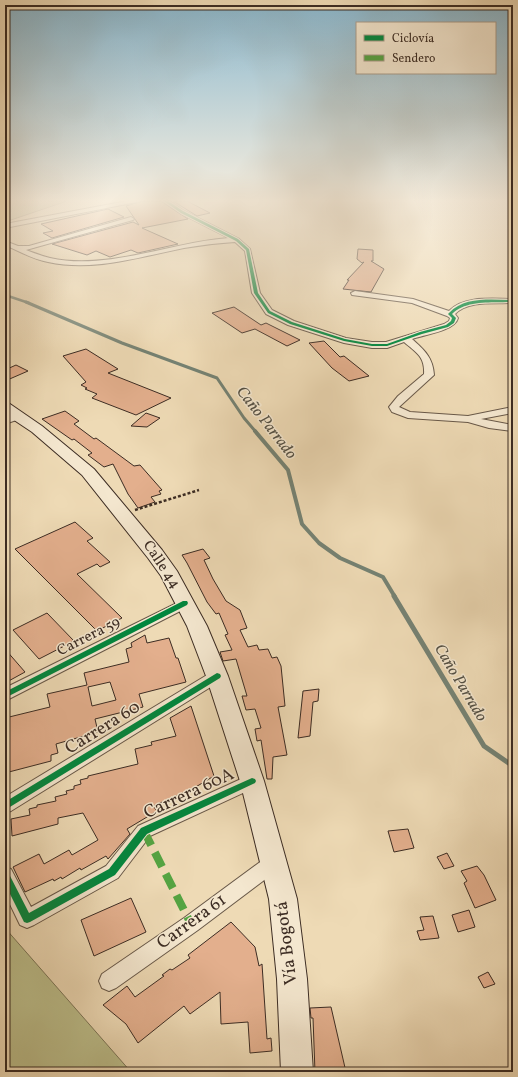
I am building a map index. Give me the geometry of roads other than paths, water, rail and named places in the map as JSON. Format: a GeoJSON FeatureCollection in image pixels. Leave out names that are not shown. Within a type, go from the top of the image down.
{"type":"FeatureCollection","features":[{"type":"Feature","properties":{"kind":"main road","name":"Calle 44"},"geometry":{"type":"LineString","coordinates":[[9,415],[37,429],[83,467],[123,513],[170,575],[197,626],[217,676],[262,816]]}},
{"type":"Feature","properties":{"kind":"main road","name":"Vía Bogotá"},"geometry":{"type":"LineString","coordinates":[[262,816],[283,899],[290,956],[297,1072]]}},
{"type":"Feature","properties":{"kind":"street"},"geometry":{"type":"LineString","coordinates":[[23,251],[44,259],[70,263],[93,263],[164,251]]}},
{"type":"Feature","properties":{"kind":"street"},"geometry":{"type":"LineString","coordinates":[[248,251],[256,294],[269,312],[291,323],[344,340],[372,345],[387,345],[405,338],[447,326],[453,322],[454,318],[450,314],[413,301],[355,293]]}},
{"type":"Feature","properties":{"kind":"street"},"geometry":{"type":"LineString","coordinates":[[450,314],[453,309],[466,304],[513,301]]}},
{"type":"Feature","properties":{"kind":"street"},"geometry":{"type":"LineString","coordinates":[[405,338],[420,351],[429,364],[429,375],[398,402],[394,407],[395,410],[408,415],[468,419],[489,425],[513,428]]}},
{"type":"Feature","properties":{"kind":"street"},"geometry":{"type":"LineString","coordinates":[[468,419],[513,410]]}},
{"type":"Feature","properties":{"kind":"street","name":"Carrera 59"},"geometry":{"type":"LineString","coordinates":[[5,694],[185,603]]}},
{"type":"Feature","properties":{"kind":"street","name":"Carrera 60"},"geometry":{"type":"LineString","coordinates":[[5,806],[217,676]]}},
{"type":"Feature","properties":{"kind":"street","name":"Carrera 60A"},"geometry":{"type":"LineString","coordinates":[[5,875],[27,919],[112,872],[144,831],[252,781]]}},
{"type":"Feature","properties":{"kind":"street","name":"Carrera 61"},"geometry":{"type":"LineString","coordinates":[[109,981],[191,924],[273,863]]}},
{"type":"Feature","properties":{"kind":"waterway","name":"Caño Parrado"},"geometry":{"type":"LineString","coordinates":[[5,295],[26,302]]}},
{"type":"Feature","properties":{"kind":"waterway","name":"Caño Parrado"},"geometry":{"type":"LineString","coordinates":[[26,302],[122,343],[217,378],[244,418],[256,432]]}},
{"type":"Feature","properties":{"kind":"waterway","name":"Caño Parrado"},"geometry":{"type":"LineString","coordinates":[[255,431],[288,470],[302,524],[319,543],[340,558],[383,577],[395,597]]}},
{"type":"Feature","properties":{"kind":"waterway","name":"Caño Parrado"},"geometry":{"type":"LineString","coordinates":[[394,596],[484,746],[513,766]]}}]}
